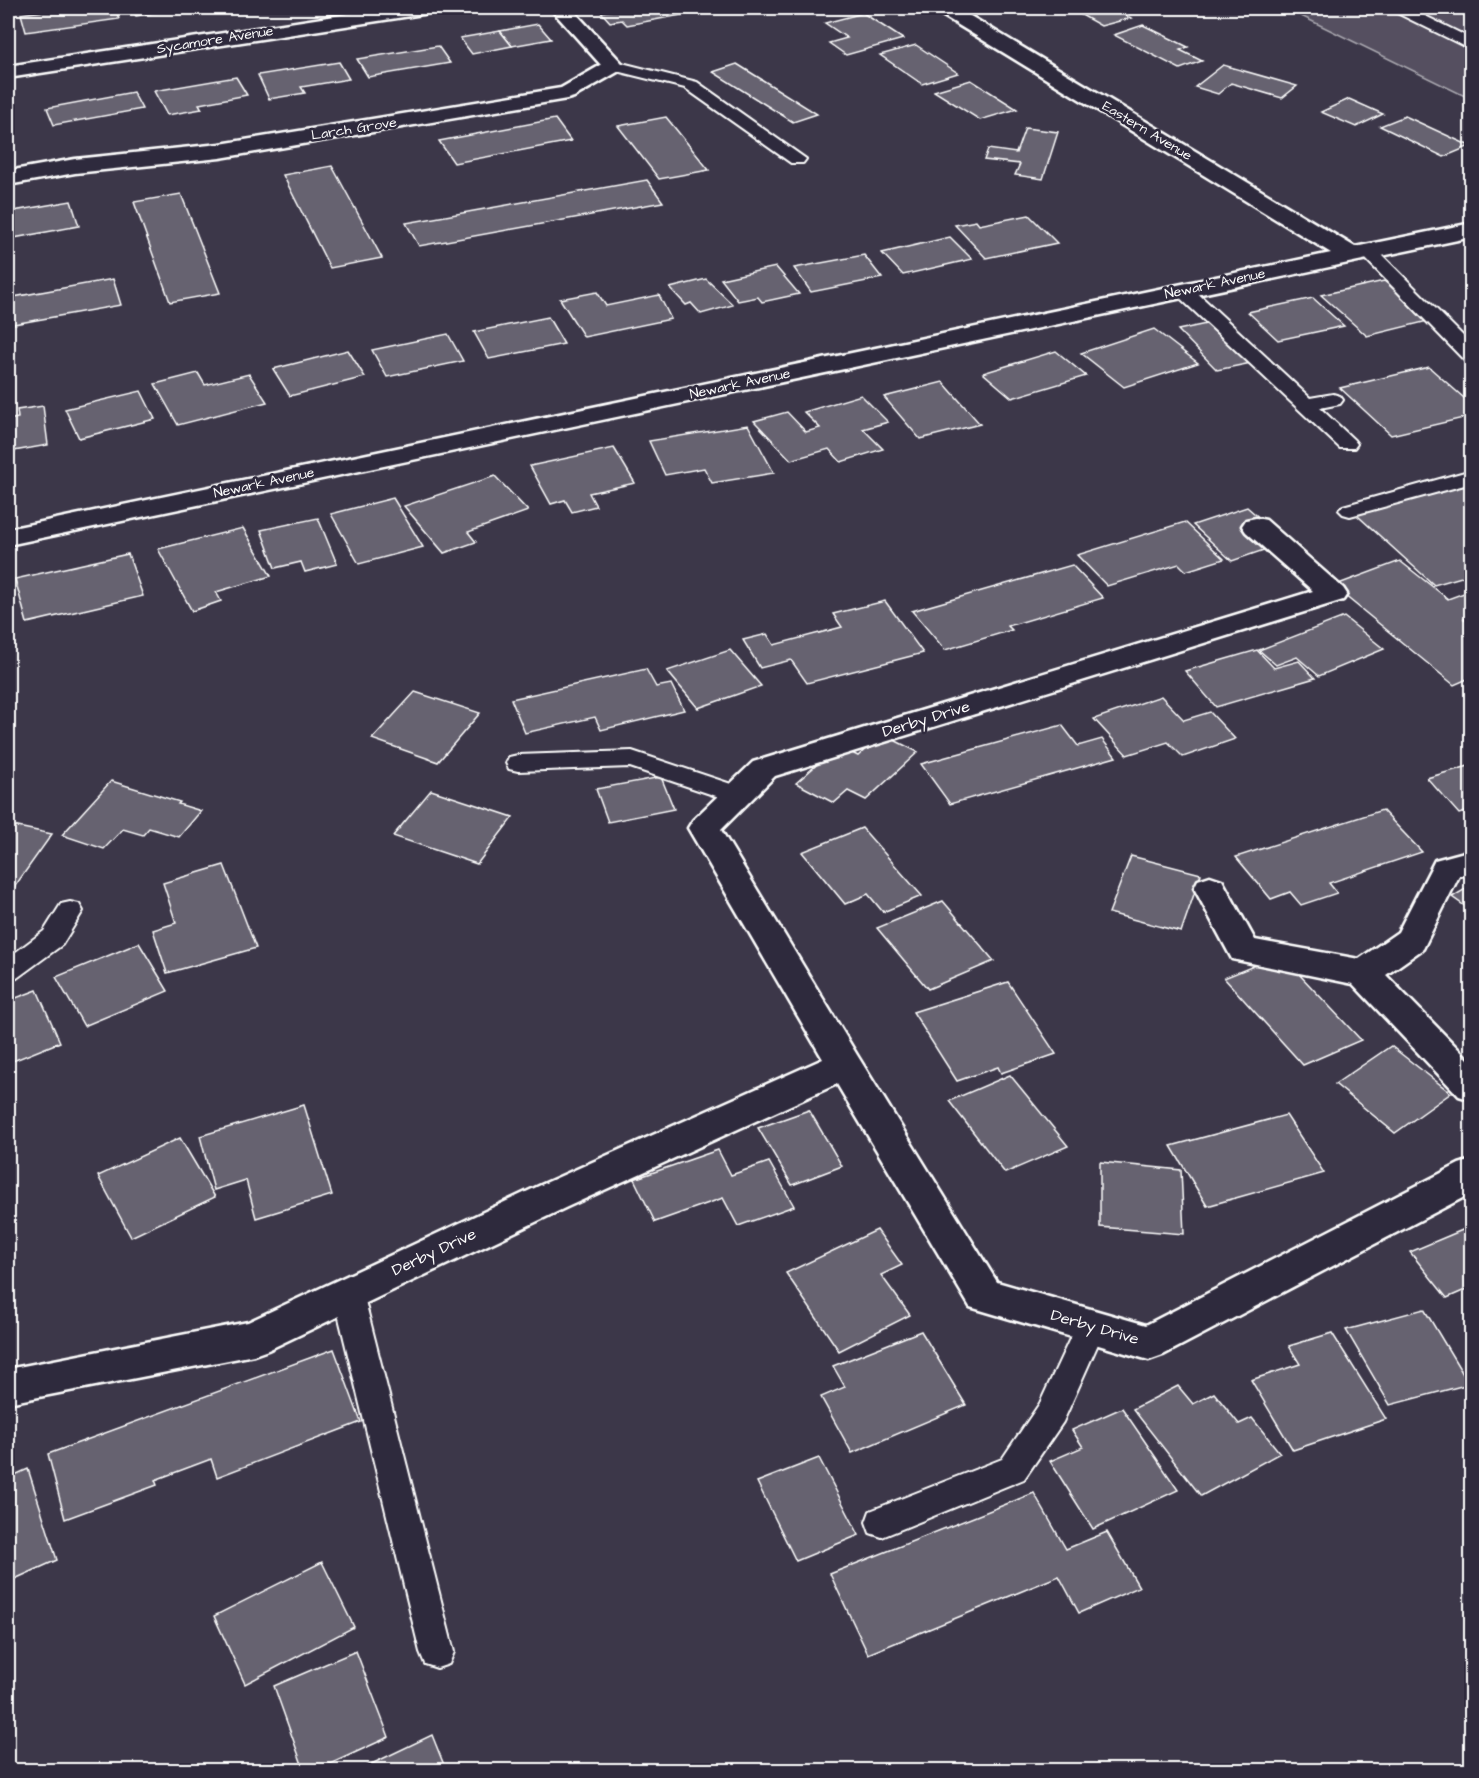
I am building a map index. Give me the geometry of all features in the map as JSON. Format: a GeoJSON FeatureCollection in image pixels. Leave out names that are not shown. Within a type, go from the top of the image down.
{"type":"FeatureCollection","features":[{"type":"Feature","properties":{"kind":"street","name":"Sycamore Avenue"},"geometry":{"type":"LineString","coordinates":[[8,72],[423,8]]}},
{"type":"Feature","properties":{"kind":"street"},"geometry":{"type":"LineString","coordinates":[[560,8],[614,66]]}},
{"type":"Feature","properties":{"kind":"street","name":"Eastern Avenue"},"geometry":{"type":"LineString","coordinates":[[944,8],[1359,253]]}},
{"type":"Feature","properties":{"kind":"street","name":"Larch Grove"},"geometry":{"type":"LineString","coordinates":[[8,178],[75,166],[220,151],[567,93],[614,66]]}},
{"type":"Feature","properties":{"kind":"street","name":"Newark Avenue"},"geometry":{"type":"LineString","coordinates":[[8,537],[1472,230]]}},
{"type":"Feature","properties":{"kind":"street","name":"Derby Drive"},"geometry":{"type":"LineString","coordinates":[[1256,526],[1333,594],[764,769],[704,828],[984,1295],[1149,1343],[1472,1175]]}},
{"type":"Feature","properties":{"kind":"street"},"geometry":{"type":"LineString","coordinates":[[1364,973],[1411,940],[1447,868],[1472,861]]}},
{"type":"Feature","properties":{"kind":"street"},"geometry":{"type":"LineString","coordinates":[[1210,888],[1244,950],[1364,973],[1472,1086]]}},
{"type":"Feature","properties":{"kind":"street","name":"Derby Drive"},"geometry":{"type":"LineString","coordinates":[[8,1386],[254,1338],[844,1065]]}},
{"type":"Feature","properties":{"kind":"lane"},"geometry":{"type":"LineString","coordinates":[[1398,8],[1472,45]]}},
{"type":"Feature","properties":{"kind":"lane"},"geometry":{"type":"LineString","coordinates":[[614,66],[691,84],[797,159]]}},
{"type":"Feature","properties":{"kind":"lane"},"geometry":{"type":"LineString","coordinates":[[1359,253],[1472,357]]}},
{"type":"Feature","properties":{"kind":"lane"},"geometry":{"type":"LineString","coordinates":[[1184,291],[1347,444]]}},
{"type":"Feature","properties":{"kind":"lane"},"geometry":{"type":"LineString","coordinates":[[1305,405],[1333,399]]}},
{"type":"Feature","properties":{"kind":"lane"},"geometry":{"type":"LineString","coordinates":[[1350,510],[1472,476]]}},
{"type":"Feature","properties":{"kind":"lane"},"geometry":{"type":"LineString","coordinates":[[518,763],[632,759],[737,795]]}},
{"type":"Feature","properties":{"kind":"lane"},"geometry":{"type":"LineString","coordinates":[[8,971],[53,938],[70,911]]}},
{"type":"Feature","properties":{"kind":"lane"},"geometry":{"type":"LineString","coordinates":[[348,1293],[437,1652]]}},
{"type":"Feature","properties":{"kind":"lane"},"geometry":{"type":"LineString","coordinates":[[882,1522],[1013,1469],[1052,1412],[1092,1326]]}},
{"type":"Feature","properties":{"kind":"shaded area"},"geometry":{"type":"Polygon","coordinates":[[[1285,8],[1471,8],[1471,99],[1285,8]]]}},
{"type":"Feature","properties":{"kind":"building"},"geometry":{"type":"Polygon","coordinates":[[[67,8],[115,8],[119,19],[26,32],[21,14],[67,8]]]}},
{"type":"Feature","properties":{"kind":"building"},"geometry":{"type":"Polygon","coordinates":[[[130,8],[185,8],[136,16],[130,8]]]}},
{"type":"Feature","properties":{"kind":"building"},"geometry":{"type":"Polygon","coordinates":[[[627,8],[700,8],[703,11],[627,25],[622,20],[610,22],[601,12],[627,8]]]}},
{"type":"Feature","properties":{"kind":"building"},"geometry":{"type":"Polygon","coordinates":[[[1069,8],[1113,8],[1131,18],[1101,26],[1069,8]]]}},
{"type":"Feature","properties":{"kind":"building"},"geometry":{"type":"Polygon","coordinates":[[[863,13],[903,39],[846,55],[829,43],[847,38],[825,23],[863,13]]]}},
{"type":"Feature","properties":{"kind":"building"},"geometry":{"type":"Polygon","coordinates":[[[538,24],[551,39],[512,46],[500,31],[538,24]]]}},
{"type":"Feature","properties":{"kind":"building"},"geometry":{"type":"Polygon","coordinates":[[[1143,25],[1188,47],[1180,50],[1202,61],[1180,69],[1114,35],[1143,25]]]}},
{"type":"Feature","properties":{"kind":"building"},"geometry":{"type":"Polygon","coordinates":[[[500,31],[512,46],[472,54],[460,38],[500,31]]]}},
{"type":"Feature","properties":{"kind":"building"},"geometry":{"type":"Polygon","coordinates":[[[916,45],[958,73],[922,84],[880,55],[916,45]]]}},
{"type":"Feature","properties":{"kind":"building"},"geometry":{"type":"Polygon","coordinates":[[[438,46],[450,63],[368,77],[357,59],[438,46]]]}},
{"type":"Feature","properties":{"kind":"building"},"geometry":{"type":"Polygon","coordinates":[[[339,62],[349,79],[301,87],[305,93],[269,99],[258,75],[339,62]]]}},
{"type":"Feature","properties":{"kind":"building"},"geometry":{"type":"Polygon","coordinates":[[[737,64],[817,114],[793,122],[713,72],[737,64]]]}},
{"type":"Feature","properties":{"kind":"building"},"geometry":{"type":"Polygon","coordinates":[[[1223,65],[1297,86],[1282,98],[1231,83],[1218,94],[1195,87],[1223,65]]]}},
{"type":"Feature","properties":{"kind":"building"},"geometry":{"type":"Polygon","coordinates":[[[236,77],[247,95],[199,104],[202,109],[167,115],[154,91],[236,77]]]}},
{"type":"Feature","properties":{"kind":"building"},"geometry":{"type":"Polygon","coordinates":[[[971,80],[1017,109],[980,120],[934,91],[971,80]]]}},
{"type":"Feature","properties":{"kind":"building"},"geometry":{"type":"Polygon","coordinates":[[[133,92],[142,109],[54,125],[47,108],[133,92]]]}},
{"type":"Feature","properties":{"kind":"building"},"geometry":{"type":"Polygon","coordinates":[[[1349,99],[1383,114],[1356,127],[1321,112],[1349,99]]]}},
{"type":"Feature","properties":{"kind":"building"},"geometry":{"type":"Polygon","coordinates":[[[1405,116],[1470,146],[1444,157],[1380,126],[1405,116]]]}},
{"type":"Feature","properties":{"kind":"building"},"geometry":{"type":"Polygon","coordinates":[[[666,117],[709,170],[659,179],[618,126],[666,117]]]}},
{"type":"Feature","properties":{"kind":"building"},"geometry":{"type":"Polygon","coordinates":[[[555,119],[571,141],[454,163],[439,141],[555,119]]]}},
{"type":"Feature","properties":{"kind":"building"},"geometry":{"type":"Polygon","coordinates":[[[1025,128],[1058,132],[1043,179],[1015,175],[1020,164],[984,160],[988,149],[1016,153],[1025,128]]]}},
{"type":"Feature","properties":{"kind":"building"},"geometry":{"type":"Polygon","coordinates":[[[332,166],[382,258],[330,268],[283,175],[332,166]]]}},
{"type":"Feature","properties":{"kind":"building"},"geometry":{"type":"Polygon","coordinates":[[[647,180],[663,202],[419,246],[406,223],[647,180]]]}},
{"type":"Feature","properties":{"kind":"building"},"geometry":{"type":"Polygon","coordinates":[[[181,194],[220,293],[170,302],[134,202],[181,194]]]}},
{"type":"Feature","properties":{"kind":"building"},"geometry":{"type":"Polygon","coordinates":[[[71,201],[79,226],[8,239],[8,212],[71,201]]]}},
{"type":"Feature","properties":{"kind":"building"},"geometry":{"type":"Polygon","coordinates":[[[1029,215],[1057,243],[986,258],[955,225],[976,221],[979,225],[1029,215]]]}},
{"type":"Feature","properties":{"kind":"building"},"geometry":{"type":"Polygon","coordinates":[[[950,237],[972,259],[903,275],[882,253],[950,237]]]}},
{"type":"Feature","properties":{"kind":"building"},"geometry":{"type":"Polygon","coordinates":[[[864,255],[882,278],[811,292],[794,268],[864,255]]]}},
{"type":"Feature","properties":{"kind":"building"},"geometry":{"type":"Polygon","coordinates":[[[776,267],[799,294],[762,302],[758,297],[738,301],[721,279],[776,267]]]}},
{"type":"Feature","properties":{"kind":"building"},"geometry":{"type":"Polygon","coordinates":[[[113,279],[121,305],[8,325],[8,298],[113,279]]]}},
{"type":"Feature","properties":{"kind":"building"},"geometry":{"type":"Polygon","coordinates":[[[706,279],[733,305],[701,314],[691,303],[686,305],[670,288],[706,279]]]}},
{"type":"Feature","properties":{"kind":"building"},"geometry":{"type":"Polygon","coordinates":[[[1384,281],[1432,320],[1367,336],[1321,295],[1384,281]]]}},
{"type":"Feature","properties":{"kind":"building"},"geometry":{"type":"Polygon","coordinates":[[[597,292],[606,306],[659,295],[671,319],[584,337],[560,299],[597,292]]]}},
{"type":"Feature","properties":{"kind":"building"},"geometry":{"type":"Polygon","coordinates":[[[1313,298],[1344,326],[1278,340],[1248,312],[1313,298]]]}},
{"type":"Feature","properties":{"kind":"building"},"geometry":{"type":"Polygon","coordinates":[[[548,317],[564,344],[489,359],[474,332],[548,317]]]}},
{"type":"Feature","properties":{"kind":"building"},"geometry":{"type":"Polygon","coordinates":[[[1220,321],[1261,361],[1217,370],[1178,330],[1220,321]]]}},
{"type":"Feature","properties":{"kind":"building"},"geometry":{"type":"Polygon","coordinates":[[[1154,329],[1198,363],[1124,387],[1081,353],[1154,329]]]}},
{"type":"Feature","properties":{"kind":"building"},"geometry":{"type":"Polygon","coordinates":[[[448,334],[463,361],[387,377],[372,350],[448,334]]]}},
{"type":"Feature","properties":{"kind":"building"},"geometry":{"type":"Polygon","coordinates":[[[348,350],[365,377],[290,396],[273,369],[348,350]]]}},
{"type":"Feature","properties":{"kind":"building"},"geometry":{"type":"Polygon","coordinates":[[[1056,351],[1086,376],[1012,398],[983,373],[1056,351]]]}},
{"type":"Feature","properties":{"kind":"building"},"geometry":{"type":"Polygon","coordinates":[[[1429,367],[1472,405],[1472,416],[1391,435],[1340,388],[1429,367]]]}},
{"type":"Feature","properties":{"kind":"building"},"geometry":{"type":"Polygon","coordinates":[[[198,373],[205,385],[249,374],[267,402],[178,425],[155,384],[198,373]]]}},
{"type":"Feature","properties":{"kind":"building"},"geometry":{"type":"Polygon","coordinates":[[[943,382],[980,424],[920,439],[884,397],[943,382]]]}},
{"type":"Feature","properties":{"kind":"building"},"geometry":{"type":"Polygon","coordinates":[[[141,391],[155,419],[79,438],[65,409],[141,391]]]}},
{"type":"Feature","properties":{"kind":"building"},"geometry":{"type":"Polygon","coordinates":[[[861,395],[888,422],[863,429],[883,449],[841,462],[829,449],[791,460],[754,421],[787,412],[806,432],[820,428],[804,412],[861,395]]]}},
{"type":"Feature","properties":{"kind":"building"},"geometry":{"type":"Polygon","coordinates":[[[43,406],[48,445],[8,452],[8,420],[18,418],[17,410],[43,406]]]}},
{"type":"Feature","properties":{"kind":"building"},"geometry":{"type":"Polygon","coordinates":[[[748,425],[774,473],[712,483],[704,468],[665,475],[649,441],[748,425]]]}},
{"type":"Feature","properties":{"kind":"building"},"geometry":{"type":"Polygon","coordinates":[[[614,448],[635,483],[589,493],[596,506],[572,512],[565,500],[551,504],[530,466],[614,448]]]}},
{"type":"Feature","properties":{"kind":"building"},"geometry":{"type":"Polygon","coordinates":[[[1472,471],[1472,574],[1434,585],[1348,507],[1472,471]]]}},
{"type":"Feature","properties":{"kind":"building"},"geometry":{"type":"Polygon","coordinates":[[[495,476],[528,511],[468,532],[476,542],[444,553],[404,506],[495,476]]]}},
{"type":"Feature","properties":{"kind":"building"},"geometry":{"type":"Polygon","coordinates":[[[393,498],[423,547],[359,564],[331,514],[393,498]]]}},
{"type":"Feature","properties":{"kind":"building"},"geometry":{"type":"Polygon","coordinates":[[[1247,507],[1287,542],[1232,561],[1193,525],[1247,507]]]}},
{"type":"Feature","properties":{"kind":"building"},"geometry":{"type":"Polygon","coordinates":[[[318,518],[337,564],[305,572],[301,562],[275,568],[261,530],[318,518]]]}},
{"type":"Feature","properties":{"kind":"building"},"geometry":{"type":"Polygon","coordinates":[[[1185,522],[1224,559],[1186,571],[1179,564],[1107,586],[1077,555],[1185,522]]]}},
{"type":"Feature","properties":{"kind":"building"},"geometry":{"type":"Polygon","coordinates":[[[243,528],[271,576],[216,592],[221,601],[192,611],[158,549],[243,528]]]}},
{"type":"Feature","properties":{"kind":"building"},"geometry":{"type":"Polygon","coordinates":[[[128,554],[143,596],[27,623],[15,579],[128,554]]]}},
{"type":"Feature","properties":{"kind":"building"},"geometry":{"type":"Polygon","coordinates":[[[1400,561],[1448,599],[1472,590],[1472,616],[1464,619],[1472,625],[1472,677],[1454,685],[1333,586],[1400,561]]]}},
{"type":"Feature","properties":{"kind":"building"},"geometry":{"type":"Polygon","coordinates":[[[1072,565],[1103,598],[1008,626],[1012,630],[945,650],[912,611],[1072,565]]]}},
{"type":"Feature","properties":{"kind":"building"},"geometry":{"type":"Polygon","coordinates":[[[885,601],[923,653],[807,683],[791,660],[760,668],[743,640],[767,634],[774,645],[842,627],[833,614],[885,601]]]}},
{"type":"Feature","properties":{"kind":"building"},"geometry":{"type":"Polygon","coordinates":[[[1344,617],[1384,649],[1319,676],[1297,657],[1276,665],[1259,650],[1344,617]]]}},
{"type":"Feature","properties":{"kind":"building"},"geometry":{"type":"Polygon","coordinates":[[[730,650],[761,686],[698,708],[667,671],[730,650]]]}},
{"type":"Feature","properties":{"kind":"building"},"geometry":{"type":"Polygon","coordinates":[[[1257,650],[1274,668],[1299,661],[1315,678],[1216,707],[1185,671],[1257,650]]]}},
{"type":"Feature","properties":{"kind":"building"},"geometry":{"type":"Polygon","coordinates":[[[646,669],[656,687],[671,684],[684,710],[601,730],[595,717],[525,733],[511,699],[646,669]]]}},
{"type":"Feature","properties":{"kind":"building"},"geometry":{"type":"Polygon","coordinates":[[[415,692],[480,713],[438,762],[372,739],[415,692]]]}},
{"type":"Feature","properties":{"kind":"building"},"geometry":{"type":"Polygon","coordinates":[[[1161,696],[1184,720],[1210,712],[1235,739],[1183,757],[1168,742],[1127,755],[1094,719],[1161,696]]]}},
{"type":"Feature","properties":{"kind":"building"},"geometry":{"type":"Polygon","coordinates":[[[1062,725],[1078,746],[1102,739],[1116,757],[950,804],[921,764],[1062,725]]]}},
{"type":"Feature","properties":{"kind":"building"},"geometry":{"type":"Polygon","coordinates":[[[882,734],[918,752],[866,800],[848,791],[834,803],[796,783],[838,746],[858,756],[882,734]]]}},
{"type":"Feature","properties":{"kind":"building"},"geometry":{"type":"Polygon","coordinates":[[[1472,765],[1472,810],[1459,814],[1427,778],[1472,765]]]}},
{"type":"Feature","properties":{"kind":"building"},"geometry":{"type":"Polygon","coordinates":[[[661,777],[674,809],[608,822],[596,789],[661,777]]]}},
{"type":"Feature","properties":{"kind":"building"},"geometry":{"type":"Polygon","coordinates":[[[111,781],[180,802],[178,804],[201,811],[179,837],[149,828],[143,835],[123,829],[104,849],[62,835],[111,781]]]}},
{"type":"Feature","properties":{"kind":"building"},"geometry":{"type":"Polygon","coordinates":[[[431,790],[513,817],[477,864],[393,836],[431,790]]]}},
{"type":"Feature","properties":{"kind":"building"},"geometry":{"type":"Polygon","coordinates":[[[1382,810],[1422,852],[1329,883],[1337,893],[1301,905],[1290,892],[1271,899],[1236,857],[1382,810]]]}},
{"type":"Feature","properties":{"kind":"building"},"geometry":{"type":"Polygon","coordinates":[[[8,825],[52,834],[8,896],[8,825]]]}},
{"type":"Feature","properties":{"kind":"building"},"geometry":{"type":"Polygon","coordinates":[[[862,828],[922,896],[883,912],[868,894],[845,904],[802,852],[862,828]]]}},
{"type":"Feature","properties":{"kind":"building"},"geometry":{"type":"Polygon","coordinates":[[[1131,856],[1201,874],[1181,932],[1109,913],[1131,856]]]}},
{"type":"Feature","properties":{"kind":"building"},"geometry":{"type":"Polygon","coordinates":[[[224,865],[256,948],[167,973],[153,930],[176,923],[163,883],[224,865]]]}},
{"type":"Feature","properties":{"kind":"building"},"geometry":{"type":"Polygon","coordinates":[[[1472,885],[1472,911],[1452,897],[1472,885]]]}},
{"type":"Feature","properties":{"kind":"building"},"geometry":{"type":"Polygon","coordinates":[[[943,901],[994,961],[928,989],[877,928],[943,901]]]}},
{"type":"Feature","properties":{"kind":"building"},"geometry":{"type":"Polygon","coordinates":[[[139,943],[168,991],[84,1026],[56,977],[139,943]]]}},
{"type":"Feature","properties":{"kind":"building"},"geometry":{"type":"Polygon","coordinates":[[[1281,955],[1361,1040],[1303,1065],[1224,978],[1281,955]]]}},
{"type":"Feature","properties":{"kind":"building"},"geometry":{"type":"Polygon","coordinates":[[[1008,982],[1056,1054],[1001,1073],[998,1067],[957,1081],[913,1012],[1008,982]]]}},
{"type":"Feature","properties":{"kind":"building"},"geometry":{"type":"Polygon","coordinates":[[[37,990],[60,1042],[8,1063],[8,1001],[37,990]]]}},
{"type":"Feature","properties":{"kind":"building"},"geometry":{"type":"Polygon","coordinates":[[[1391,1046],[1451,1093],[1395,1133],[1335,1084],[1391,1046]]]}},
{"type":"Feature","properties":{"kind":"building"},"geometry":{"type":"Polygon","coordinates":[[[1010,1075],[1068,1146],[1005,1173],[949,1101],[1010,1075]]]}},
{"type":"Feature","properties":{"kind":"building"},"geometry":{"type":"Polygon","coordinates":[[[304,1105],[332,1195],[256,1218],[246,1180],[214,1190],[200,1136],[304,1105]]]}},
{"type":"Feature","properties":{"kind":"building"},"geometry":{"type":"Polygon","coordinates":[[[809,1110],[842,1166],[792,1185],[758,1128],[809,1110]]]}},
{"type":"Feature","properties":{"kind":"building"},"geometry":{"type":"Polygon","coordinates":[[[1286,1115],[1324,1173],[1207,1206],[1171,1146],[1286,1115]]]}},
{"type":"Feature","properties":{"kind":"building"},"geometry":{"type":"Polygon","coordinates":[[[180,1138],[215,1197],[131,1237],[98,1176],[180,1138]]]}},
{"type":"Feature","properties":{"kind":"building"},"geometry":{"type":"Polygon","coordinates":[[[718,1150],[731,1175],[769,1162],[794,1206],[738,1226],[723,1198],[655,1222],[634,1179],[718,1150]]]}},
{"type":"Feature","properties":{"kind":"building"},"geometry":{"type":"Polygon","coordinates":[[[1100,1162],[1181,1170],[1184,1234],[1100,1227],[1100,1162]]]}},
{"type":"Feature","properties":{"kind":"building"},"geometry":{"type":"Polygon","coordinates":[[[1472,1226],[1472,1287],[1447,1298],[1410,1252],[1472,1226]]]}},
{"type":"Feature","properties":{"kind":"building"},"geometry":{"type":"Polygon","coordinates":[[[877,1230],[902,1265],[881,1275],[910,1315],[839,1351],[786,1273],[877,1230]]]}},
{"type":"Feature","properties":{"kind":"building"},"geometry":{"type":"Polygon","coordinates":[[[1424,1309],[1469,1384],[1390,1405],[1346,1330],[1424,1309]]]}},
{"type":"Feature","properties":{"kind":"building"},"geometry":{"type":"Polygon","coordinates":[[[921,1331],[966,1405],[852,1453],[821,1397],[845,1387],[833,1366],[921,1331]]]}},
{"type":"Feature","properties":{"kind":"building"},"geometry":{"type":"Polygon","coordinates":[[[1332,1333],[1386,1419],[1293,1450],[1251,1380],[1300,1364],[1289,1346],[1332,1333]]]}},
{"type":"Feature","properties":{"kind":"building"},"geometry":{"type":"Polygon","coordinates":[[[334,1349],[361,1422],[217,1477],[211,1459],[155,1480],[157,1485],[65,1519],[48,1454],[334,1349]]]}},
{"type":"Feature","properties":{"kind":"building"},"geometry":{"type":"Polygon","coordinates":[[[1178,1386],[1193,1404],[1214,1393],[1239,1424],[1252,1418],[1280,1453],[1201,1496],[1133,1409],[1178,1386]]]}},
{"type":"Feature","properties":{"kind":"building"},"geometry":{"type":"Polygon","coordinates":[[[1122,1408],[1178,1490],[1093,1529],[1050,1461],[1083,1447],[1072,1430],[1122,1408]]]}},
{"type":"Feature","properties":{"kind":"building"},"geometry":{"type":"Polygon","coordinates":[[[819,1458],[859,1535],[796,1561],[757,1482],[819,1458]]]}},
{"type":"Feature","properties":{"kind":"building"},"geometry":{"type":"Polygon","coordinates":[[[28,1469],[57,1560],[8,1582],[8,1478],[28,1469]]]}},
{"type":"Feature","properties":{"kind":"building"},"geometry":{"type":"Polygon","coordinates":[[[1034,1493],[1066,1549],[1107,1532],[1139,1587],[1079,1613],[1059,1576],[868,1654],[830,1574],[1034,1493]]]}},
{"type":"Feature","properties":{"kind":"building"},"geometry":{"type":"Polygon","coordinates":[[[322,1562],[354,1627],[245,1684],[214,1616],[322,1562]]]}},
{"type":"Feature","properties":{"kind":"building"},"geometry":{"type":"Polygon","coordinates":[[[356,1651],[389,1737],[317,1770],[304,1770],[274,1686],[356,1651]]]}},
{"type":"Feature","properties":{"kind":"building"},"geometry":{"type":"Polygon","coordinates":[[[432,1735],[446,1770],[359,1770],[432,1735]]]}}]}
